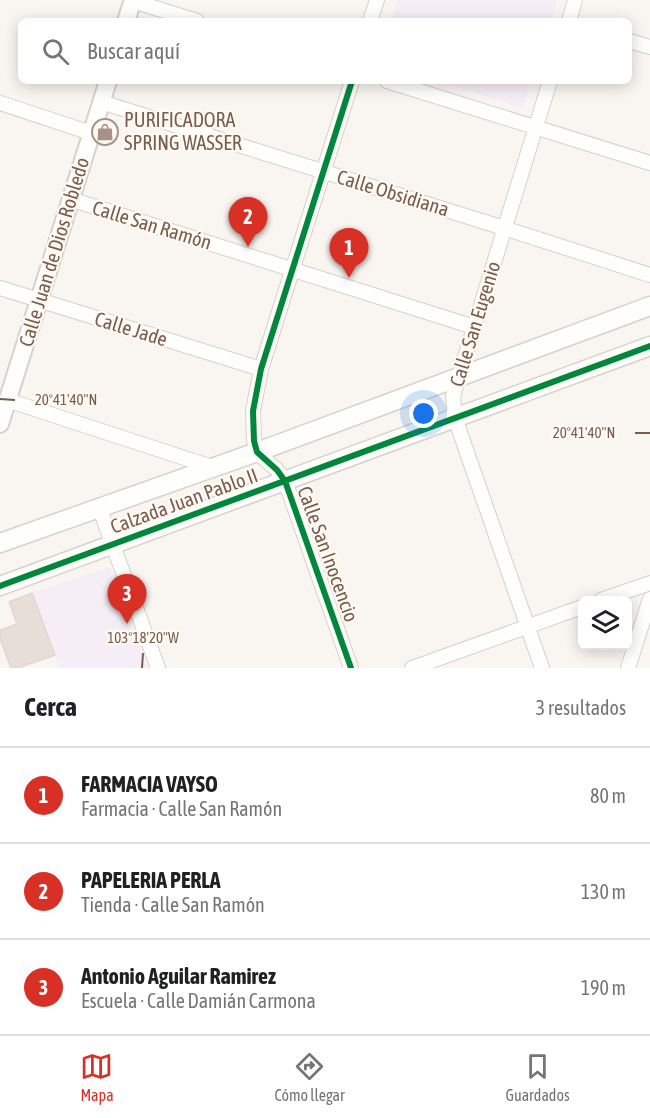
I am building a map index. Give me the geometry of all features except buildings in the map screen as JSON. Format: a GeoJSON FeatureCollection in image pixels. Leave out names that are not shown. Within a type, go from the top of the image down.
{"type":"FeatureCollection","features":[{"type":"Feature","properties":{"kind":"main road","name":"Calzada Juan Pablo II"},"geometry":{"type":"LineString","coordinates":[[0,543],[257,452],[650,306]]}},
{"type":"Feature","properties":{"kind":"main road","name":"Calzada Juan Pablo II"},"geometry":{"type":"LineString","coordinates":[[0,586],[650,346]]}},
{"type":"Feature","properties":{"kind":"street"},"geometry":{"type":"LineString","coordinates":[[127,18],[133,0],[188,18]]}},
{"type":"Feature","properties":{"kind":"street"},"geometry":{"type":"LineString","coordinates":[[371,18],[377,0]]}},
{"type":"Feature","properties":{"kind":"street"},"geometry":{"type":"LineString","coordinates":[[570,18],[575,0]]}},
{"type":"Feature","properties":{"kind":"street"},"geometry":{"type":"LineString","coordinates":[[632,42],[650,47]]}},
{"type":"Feature","properties":{"kind":"street","name":"Calle Juan de Dios Robledo"},"geometry":{"type":"LineString","coordinates":[[0,424],[107,84]]}},
{"type":"Feature","properties":{"kind":"street"},"geometry":{"type":"LineString","coordinates":[[257,452],[252,426],[261,369],[351,84]]}},
{"type":"Feature","properties":{"kind":"street"},"geometry":{"type":"LineString","coordinates":[[396,84],[650,163]]}},
{"type":"Feature","properties":{"kind":"street","name":"Calle San Eugenio"},"geometry":{"type":"LineString","coordinates":[[542,668],[455,418],[453,396],[549,84]]}},
{"type":"Feature","properties":{"kind":"street","name":"Calle Obsidiana"},"geometry":{"type":"LineString","coordinates":[[101,102],[650,275]]}},
{"type":"Feature","properties":{"kind":"street"},"geometry":{"type":"LineString","coordinates":[[0,104],[91,132]]}},
{"type":"Feature","properties":{"kind":"street","name":"Calle San Ramón"},"geometry":{"type":"LineString","coordinates":[[70,200],[474,327]]}},
{"type":"Feature","properties":{"kind":"street","name":"Calle Jade"},"geometry":{"type":"LineString","coordinates":[[0,288],[261,369]]}},
{"type":"Feature","properties":{"kind":"street"},"geometry":{"type":"LineString","coordinates":[[7,400],[213,467]]}},
{"type":"Feature","properties":{"kind":"street","name":"Calle San Inocencio"},"geometry":{"type":"LineString","coordinates":[[257,452],[277,470],[285,481],[351,668]]}},
{"type":"Feature","properties":{"kind":"street"},"geometry":{"type":"LineString","coordinates":[[99,507],[158,668]]}},
{"type":"Feature","properties":{"kind":"street"},"geometry":{"type":"LineString","coordinates":[[613,596],[650,583]]}},
{"type":"Feature","properties":{"kind":"street"},"geometry":{"type":"LineString","coordinates":[[628,668],[650,599]]}},
{"type":"Feature","properties":{"kind":"street"},"geometry":{"type":"LineString","coordinates":[[412,668],[578,608]]}},
{"type":"Feature","properties":{"kind":"shaded area"},"geometry":{"type":"Polygon","coordinates":[[[398,0],[557,0],[552,18],[392,18],[398,0]]]}},
{"type":"Feature","properties":{"kind":"shaded area"},"geometry":{"type":"Polygon","coordinates":[[[447,84],[530,84],[523,108],[447,84]]]}},
{"type":"Feature","properties":{"kind":"shaded area"},"geometry":{"type":"Polygon","coordinates":[[[110,567],[148,668],[60,668],[32,593],[110,567]]]}},
{"type":"Feature","properties":{"kind":"cycle path"},"geometry":{"type":"LineString","coordinates":[[351,84],[261,369],[253,411],[254,441],[257,452],[277,470],[285,481],[351,668]]}},
{"type":"Feature","properties":{"kind":"cycle path"},"geometry":{"type":"LineString","coordinates":[[0,586],[650,346]]}},
{"type":"Feature","properties":{"kind":"place","name":"PURIFICADORA SPRING WASSER"},"geometry":{"type":"Point","coordinates":[105,132]}},
{"type":"Feature","properties":{"kind":"place","name":"PAPELERIA PERLA"},"geometry":{"type":"Point","coordinates":[248,247]}},
{"type":"Feature","properties":{"kind":"place","name":"FARMACIA VAYSO"},"geometry":{"type":"Point","coordinates":[349,278]}},
{"type":"Feature","properties":{"kind":"place","name":"Antonio Aguilar Ramirez"},"geometry":{"type":"Point","coordinates":[127,624]}}]}
